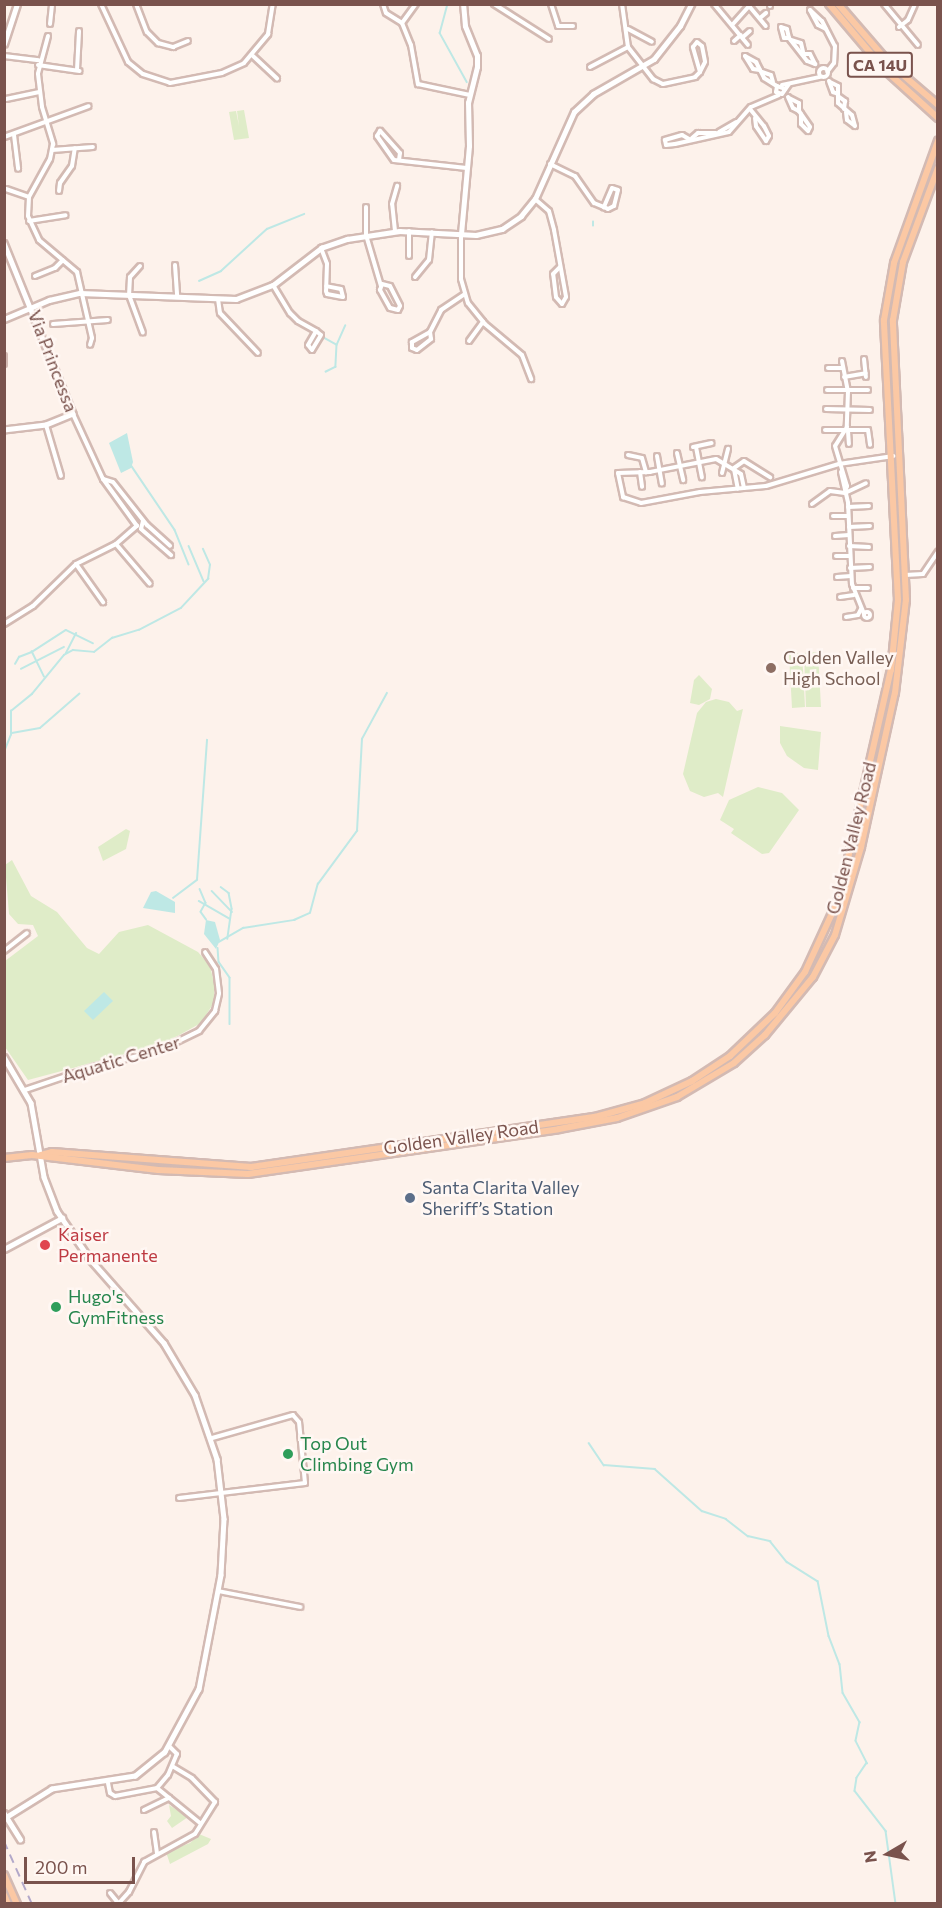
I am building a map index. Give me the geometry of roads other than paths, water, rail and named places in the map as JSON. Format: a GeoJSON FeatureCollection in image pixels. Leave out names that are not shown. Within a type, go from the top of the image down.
{"type":"FeatureCollection","features":[{"type":"Feature","properties":{"kind":"main road","name":"CA 14U"},"geometry":{"type":"LineString","coordinates":[[829,4],[884,69],[938,118]]}},
{"type":"Feature","properties":{"kind":"main road","name":"CA 14U"},"geometry":{"type":"LineString","coordinates":[[838,4],[889,63],[938,105]]}},
{"type":"Feature","properties":{"kind":"main road","name":"Golden Valley Road"},"geometry":{"type":"LineString","coordinates":[[4,1158],[52,1152],[208,1166],[268,1165],[608,1114],[675,1090],[730,1056],[791,994],[822,942],[839,898],[894,644],[898,600],[883,360],[887,291],[938,141]]}},
{"type":"Feature","properties":{"kind":"main road","name":"Golden Valley Road"},"geometry":{"type":"LineString","coordinates":[[40,1155],[51,1160],[183,1172],[266,1172],[596,1123],[660,1104],[711,1079],[765,1035],[813,977],[835,935],[858,858],[895,693],[903,645],[906,576],[892,360],[896,294],[903,262],[938,168]]}},
{"type":"Feature","properties":{"kind":"main road"},"geometry":{"type":"LineString","coordinates":[[4,1875],[17,1904]]}},
{"type":"Feature","properties":{"kind":"main road"},"geometry":{"type":"LineString","coordinates":[[4,1895],[8,1904]]}},
{"type":"Feature","properties":{"kind":"street"},"geometry":{"type":"LineString","coordinates":[[4,44],[17,4]]}},
{"type":"Feature","properties":{"kind":"street"},"geometry":{"type":"LineString","coordinates":[[50,24],[52,4]]}},
{"type":"Feature","properties":{"kind":"street"},"geometry":{"type":"LineString","coordinates":[[101,4],[128,62],[151,78],[170,83],[234,69],[253,56],[268,34],[273,4]]}},
{"type":"Feature","properties":{"kind":"street"},"geometry":{"type":"LineString","coordinates":[[136,4],[147,32],[158,44],[173,47],[188,41]]}},
{"type":"Feature","properties":{"kind":"street"},"geometry":{"type":"LineString","coordinates":[[383,4],[386,13],[402,23],[411,45],[418,84],[470,95]]}},
{"type":"Feature","properties":{"kind":"street"},"geometry":{"type":"LineString","coordinates":[[402,23],[416,4]]}},
{"type":"Feature","properties":{"kind":"street"},"geometry":{"type":"LineString","coordinates":[[463,4],[465,26],[477,56],[470,95],[460,269],[465,294],[483,322],[522,355],[531,379]]}},
{"type":"Feature","properties":{"kind":"street"},"geometry":{"type":"LineString","coordinates":[[494,4],[549,39]]}},
{"type":"Feature","properties":{"kind":"street"},"geometry":{"type":"LineString","coordinates":[[551,4],[558,26],[573,26]]}},
{"type":"Feature","properties":{"kind":"street"},"geometry":{"type":"LineString","coordinates":[[622,4],[628,29],[628,47],[652,79],[663,84],[695,77],[700,72],[705,62],[702,45],[697,42],[693,47],[700,72]]}},
{"type":"Feature","properties":{"kind":"street"},"geometry":{"type":"LineString","coordinates":[[4,319],[32,307],[80,293],[218,299],[250,296],[273,285],[321,248],[366,235],[394,231],[461,234],[502,229],[522,216],[535,199],[569,121],[583,101],[643,68],[675,34],[677,24],[685,16],[691,4]]}},
{"type":"Feature","properties":{"kind":"street"},"geometry":{"type":"LineString","coordinates":[[736,123],[735,129],[717,133],[698,133],[690,139],[670,145],[665,140],[682,135],[690,139],[702,140],[717,133],[736,123],[750,109],[789,84],[811,78],[830,67],[836,55],[826,29],[810,10],[815,4]]}},
{"type":"Feature","properties":{"kind":"street"},"geometry":{"type":"LineString","coordinates":[[884,4],[899,27],[918,45]]}},
{"type":"Feature","properties":{"kind":"street"},"geometry":{"type":"LineString","coordinates":[[899,27],[908,20],[915,4]]}},
{"type":"Feature","properties":{"kind":"street"},"geometry":{"type":"LineString","coordinates":[[711,13],[715,5],[734,24],[748,45]]}},
{"type":"Feature","properties":{"kind":"street"},"geometry":{"type":"LineString","coordinates":[[734,24],[750,5],[766,26]]}},
{"type":"Feature","properties":{"kind":"street"},"geometry":{"type":"LineString","coordinates":[[760,18],[766,13]]}},
{"type":"Feature","properties":{"kind":"street"},"geometry":{"type":"LineString","coordinates":[[628,29],[652,42]]}},
{"type":"Feature","properties":{"kind":"street"},"geometry":{"type":"LineString","coordinates":[[4,56],[79,70],[79,31]]}},
{"type":"Feature","properties":{"kind":"street"},"geometry":{"type":"LineString","coordinates":[[735,40],[750,31]]}},
{"type":"Feature","properties":{"kind":"street"},"geometry":{"type":"LineString","coordinates":[[48,36],[38,62],[39,92],[48,122],[52,150],[29,197],[29,221],[44,246],[76,272],[88,321],[90,345]]}},
{"type":"Feature","properties":{"kind":"street"},"geometry":{"type":"LineString","coordinates":[[803,53],[801,43],[790,39],[796,49],[803,53],[810,54],[830,82],[832,92],[838,95],[846,103],[845,111],[838,103],[838,95]]}},
{"type":"Feature","properties":{"kind":"street"},"geometry":{"type":"LineString","coordinates":[[590,67],[628,47]]}},
{"type":"Feature","properties":{"kind":"street"},"geometry":{"type":"LineString","coordinates":[[253,56],[277,78]]}},
{"type":"Feature","properties":{"kind":"street"},"geometry":{"type":"LineString","coordinates":[[773,82],[771,75],[761,71],[753,69],[745,56],[756,62],[761,71],[766,81],[773,82],[782,88],[793,108],[800,112],[797,101],[789,98]]}},
{"type":"Feature","properties":{"kind":"street"},"geometry":{"type":"LineString","coordinates":[[776,94],[782,88]]}},
{"type":"Feature","properties":{"kind":"street"},"geometry":{"type":"LineString","coordinates":[[6,99],[39,92]]}},
{"type":"Feature","properties":{"kind":"street"},"geometry":{"type":"LineString","coordinates":[[4,137],[89,106]]}},
{"type":"Feature","properties":{"kind":"street"},"geometry":{"type":"LineString","coordinates":[[750,109],[762,138],[768,140],[761,120],[755,118]]}},
{"type":"Feature","properties":{"kind":"street"},"geometry":{"type":"LineString","coordinates":[[399,160],[400,153],[380,131],[378,136],[394,160],[467,168]]}},
{"type":"Feature","properties":{"kind":"street"},"geometry":{"type":"LineString","coordinates":[[14,135],[18,169]]}},
{"type":"Feature","properties":{"kind":"street"},"geometry":{"type":"LineString","coordinates":[[52,150],[93,147]]}},
{"type":"Feature","properties":{"kind":"street"},"geometry":{"type":"LineString","coordinates":[[59,191],[60,183],[72,166],[75,148]]}},
{"type":"Feature","properties":{"kind":"street"},"geometry":{"type":"LineString","coordinates":[[550,164],[575,176],[594,203],[604,207],[615,206],[618,190],[612,188],[604,207]]}},
{"type":"Feature","properties":{"kind":"street"},"geometry":{"type":"LineString","coordinates":[[394,231],[392,204],[397,186]]}},
{"type":"Feature","properties":{"kind":"street"},"geometry":{"type":"LineString","coordinates":[[6,189],[29,197]]}},
{"type":"Feature","properties":{"kind":"street"},"geometry":{"type":"LineString","coordinates":[[535,199],[549,211],[566,297],[562,304],[556,297],[553,274],[560,267]]}},
{"type":"Feature","properties":{"kind":"street"},"geometry":{"type":"LineString","coordinates":[[366,207],[366,235],[381,286],[390,308],[398,310],[400,306],[390,286],[381,286]]}},
{"type":"Feature","properties":{"kind":"street"},"geometry":{"type":"LineString","coordinates":[[29,221],[66,215]]}},
{"type":"Feature","properties":{"kind":"street"},"geometry":{"type":"LineString","coordinates":[[409,231],[409,256]]}},
{"type":"Feature","properties":{"kind":"street"},"geometry":{"type":"LineString","coordinates":[[415,277],[429,260],[432,232]]}},
{"type":"Feature","properties":{"kind":"street","name":"Via Princessa"},"geometry":{"type":"LineString","coordinates":[[4,243],[32,307],[73,414],[103,479],[137,525],[116,544]]}},
{"type":"Feature","properties":{"kind":"street"},"geometry":{"type":"LineString","coordinates":[[321,248],[327,264],[326,286],[327,294],[343,297],[341,290],[326,286]]}},
{"type":"Feature","properties":{"kind":"street"},"geometry":{"type":"LineString","coordinates":[[35,276],[55,268],[63,260]]}},
{"type":"Feature","properties":{"kind":"street"},"geometry":{"type":"LineString","coordinates":[[176,265],[177,298]]}},
{"type":"Feature","properties":{"kind":"street"},"geometry":{"type":"LineString","coordinates":[[140,266],[130,278],[129,296],[143,333]]}},
{"type":"Feature","properties":{"kind":"street"},"geometry":{"type":"LineString","coordinates":[[273,285],[290,313],[316,330],[322,338],[312,350],[308,345],[316,330]]}},
{"type":"Feature","properties":{"kind":"street"},"geometry":{"type":"LineString","coordinates":[[430,332],[431,339],[417,350],[412,348],[412,342],[430,332],[441,310],[465,294]]}},
{"type":"Feature","properties":{"kind":"street"},"geometry":{"type":"LineString","coordinates":[[218,299],[220,313],[258,353]]}},
{"type":"Feature","properties":{"kind":"street"},"geometry":{"type":"LineString","coordinates":[[53,324],[108,320]]}},
{"type":"Feature","properties":{"kind":"street"},"geometry":{"type":"LineString","coordinates":[[469,341],[483,322]]}},
{"type":"Feature","properties":{"kind":"street"},"geometry":{"type":"LineString","coordinates":[[4,356],[4,364]]}},
{"type":"Feature","properties":{"kind":"street"},"geometry":{"type":"LineString","coordinates":[[844,377],[866,375],[864,359]]}},
{"type":"Feature","properties":{"kind":"street"},"geometry":{"type":"LineString","coordinates":[[842,361],[848,390],[846,431],[849,444]]}},
{"type":"Feature","properties":{"kind":"street"},"geometry":{"type":"LineString","coordinates":[[828,368],[843,368]]}},
{"type":"Feature","properties":{"kind":"street"},"geometry":{"type":"LineString","coordinates":[[827,390],[868,390]]}},
{"type":"Feature","properties":{"kind":"street"},"geometry":{"type":"LineString","coordinates":[[826,410],[870,410]]}},
{"type":"Feature","properties":{"kind":"street"},"geometry":{"type":"LineString","coordinates":[[4,430],[46,425],[73,414]]}},
{"type":"Feature","properties":{"kind":"street"},"geometry":{"type":"LineString","coordinates":[[46,425],[61,476]]}},
{"type":"Feature","properties":{"kind":"street"},"geometry":{"type":"LineString","coordinates":[[825,430],[868,430],[870,445]]}},
{"type":"Feature","properties":{"kind":"street"},"geometry":{"type":"LineString","coordinates":[[846,431],[841,436],[837,449],[841,472],[848,486],[845,493],[854,595],[863,611],[858,615],[846,617]]}},
{"type":"Feature","properties":{"kind":"street"},"geometry":{"type":"LineString","coordinates":[[702,477],[695,447],[712,443]]}},
{"type":"Feature","properties":{"kind":"street"},"geometry":{"type":"LineString","coordinates":[[722,473],[723,461],[728,449]]}},
{"type":"Feature","properties":{"kind":"street"},"geometry":{"type":"LineString","coordinates":[[678,453],[682,480]]}},
{"type":"Feature","properties":{"kind":"street"},"geometry":{"type":"LineString","coordinates":[[628,455],[642,458],[642,487]]}},
{"type":"Feature","properties":{"kind":"street"},"geometry":{"type":"LineString","coordinates":[[657,456],[662,484]]}},
{"type":"Feature","properties":{"kind":"street"},"geometry":{"type":"LineString","coordinates":[[741,488],[734,468],[723,461],[699,460],[660,470],[618,473],[621,494],[631,503],[766,486],[839,464],[898,456]]}},
{"type":"Feature","properties":{"kind":"street"},"geometry":{"type":"LineString","coordinates":[[734,468],[744,461],[770,477]]}},
{"type":"Feature","properties":{"kind":"street","name":"Via Princessa"},"geometry":{"type":"LineString","coordinates":[[103,479],[116,484],[143,520],[170,546]]}},
{"type":"Feature","properties":{"kind":"street"},"geometry":{"type":"LineString","coordinates":[[812,504],[830,491],[845,493],[866,483]]}},
{"type":"Feature","properties":{"kind":"street"},"geometry":{"type":"LineString","coordinates":[[848,507],[868,506]]}},
{"type":"Feature","properties":{"kind":"street"},"geometry":{"type":"LineString","coordinates":[[833,516],[848,516]]}},
{"type":"Feature","properties":{"kind":"street","name":"Via Princessa"},"geometry":{"type":"LineString","coordinates":[[143,520],[141,529],[171,555]]}},
{"type":"Feature","properties":{"kind":"street"},"geometry":{"type":"LineString","coordinates":[[849,527],[870,526]]}},
{"type":"Feature","properties":{"kind":"street"},"geometry":{"type":"LineString","coordinates":[[835,536],[849,535]]}},
{"type":"Feature","properties":{"kind":"street"},"geometry":{"type":"LineString","coordinates":[[4,624],[33,606],[76,564],[116,544],[150,584]]}},
{"type":"Feature","properties":{"kind":"street"},"geometry":{"type":"LineString","coordinates":[[849,546],[869,546]]}},
{"type":"Feature","properties":{"kind":"street"},"geometry":{"type":"LineString","coordinates":[[906,576],[923,574],[938,552]]}},
{"type":"Feature","properties":{"kind":"street"},"geometry":{"type":"LineString","coordinates":[[836,556],[849,556]]}},
{"type":"Feature","properties":{"kind":"street"},"geometry":{"type":"LineString","coordinates":[[76,564],[103,602]]}},
{"type":"Feature","properties":{"kind":"street"},"geometry":{"type":"LineString","coordinates":[[850,568],[870,567]]}},
{"type":"Feature","properties":{"kind":"street"},"geometry":{"type":"LineString","coordinates":[[837,577],[851,576]]}},
{"type":"Feature","properties":{"kind":"street"},"geometry":{"type":"LineString","coordinates":[[853,588],[868,588]]}},
{"type":"Feature","properties":{"kind":"street"},"geometry":{"type":"LineString","coordinates":[[840,597],[854,595]]}},
{"type":"Feature","properties":{"kind":"street"},"geometry":{"type":"LineString","coordinates":[[4,951],[27,933]]}},
{"type":"Feature","properties":{"kind":"street","name":"Aquatic Center"},"geometry":{"type":"LineString","coordinates":[[25,1090],[93,1067],[158,1051],[199,1031],[214,1011],[219,993],[216,969],[205,952]]}},
{"type":"Feature","properties":{"kind":"street"},"geometry":{"type":"LineString","coordinates":[[4,1057],[25,1090],[47,1186],[62,1218],[90,1259],[171,1354],[195,1395],[212,1438],[223,1492],[224,1547],[218,1591],[197,1696],[169,1746],[142,1772],[108,1783],[52,1789],[6,1815],[20,1839]]}},
{"type":"Feature","properties":{"kind":"street"},"geometry":{"type":"LineString","coordinates":[[4,1249],[62,1218]]}},
{"type":"Feature","properties":{"kind":"street"},"geometry":{"type":"LineString","coordinates":[[179,1498],[305,1483],[299,1422],[293,1415],[212,1438]]}},
{"type":"Feature","properties":{"kind":"street"},"geometry":{"type":"LineString","coordinates":[[218,1591],[300,1608]]}},
{"type":"Feature","properties":{"kind":"street"},"geometry":{"type":"LineString","coordinates":[[108,1783],[110,1793],[115,1796],[157,1788],[177,1754],[169,1746]]}},
{"type":"Feature","properties":{"kind":"street"},"geometry":{"type":"LineString","coordinates":[[110,1893],[119,1903],[129,1892],[141,1865],[195,1834],[215,1798],[172,1766]]}},
{"type":"Feature","properties":{"kind":"street"},"geometry":{"type":"LineString","coordinates":[[157,1788],[201,1823]]}},
{"type":"Feature","properties":{"kind":"street"},"geometry":{"type":"LineString","coordinates":[[144,1810],[169,1798]]}},
{"type":"Feature","properties":{"kind":"street"},"geometry":{"type":"LineString","coordinates":[[154,1832],[157,1854]]}},
{"type":"Feature","properties":{"kind":"water"},"geometry":{"type":"Polygon","coordinates":[[[127,433],[133,462],[131,468],[121,473],[109,443],[127,433]]]}},
{"type":"Feature","properties":{"kind":"water"},"geometry":{"type":"Polygon","coordinates":[[[156,891],[175,902],[175,913],[143,908],[151,892],[156,891]]]}},
{"type":"Feature","properties":{"kind":"water"},"geometry":{"type":"Polygon","coordinates":[[[206,920],[215,922],[220,940],[216,949],[204,934],[206,920]]]}},
{"type":"Feature","properties":{"kind":"water"},"geometry":{"type":"Polygon","coordinates":[[[104,992],[113,1001],[93,1020],[84,1011],[104,992]]]}},
{"type":"Feature","properties":{"kind":"waterway"},"geometry":{"type":"LineString","coordinates":[[448,4],[440,33],[467,82]]}},
{"type":"Feature","properties":{"kind":"waterway"},"geometry":{"type":"LineString","coordinates":[[199,281],[221,271],[267,229],[304,214]]}},
{"type":"Feature","properties":{"kind":"waterway"},"geometry":{"type":"LineString","coordinates":[[337,344],[345,326]]}},
{"type":"Feature","properties":{"kind":"waterway"},"geometry":{"type":"LineString","coordinates":[[321,336],[337,345],[336,367],[326,372]]}},
{"type":"Feature","properties":{"kind":"waterway"},"geometry":{"type":"LineString","coordinates":[[131,465],[175,530],[189,564]]}},
{"type":"Feature","properties":{"kind":"waterway"},"geometry":{"type":"LineString","coordinates":[[189,546],[204,581]]}},
{"type":"Feature","properties":{"kind":"waterway"},"geometry":{"type":"LineString","coordinates":[[4,752],[11,735],[11,711],[32,694],[64,655],[73,650],[94,652],[112,638],[139,630],[181,608],[208,579],[210,565],[203,549]]}},
{"type":"Feature","properties":{"kind":"waterway"},"geometry":{"type":"LineString","coordinates":[[44,677],[32,652],[66,630],[93,643]]}},
{"type":"Feature","properties":{"kind":"waterway"},"geometry":{"type":"LineString","coordinates":[[66,653],[76,633]]}},
{"type":"Feature","properties":{"kind":"waterway"},"geometry":{"type":"LineString","coordinates":[[21,669],[64,647]]}},
{"type":"Feature","properties":{"kind":"waterway"},"geometry":{"type":"LineString","coordinates":[[15,664],[19,657],[32,652]]}},
{"type":"Feature","properties":{"kind":"waterway"},"geometry":{"type":"LineString","coordinates":[[219,942],[243,928],[294,920],[310,913],[318,884],[357,831],[362,739],[387,693]]}},
{"type":"Feature","properties":{"kind":"waterway"},"geometry":{"type":"LineString","coordinates":[[12,733],[40,728],[79,694]]}},
{"type":"Feature","properties":{"kind":"waterway"},"geometry":{"type":"LineString","coordinates":[[173,898],[197,880],[207,740]]}},
{"type":"Feature","properties":{"kind":"waterway"},"geometry":{"type":"LineString","coordinates":[[221,887],[229,893],[232,909],[228,939]]}},
{"type":"Feature","properties":{"kind":"waterway"},"geometry":{"type":"LineString","coordinates":[[200,889],[206,903],[201,912],[206,919]]}},
{"type":"Feature","properties":{"kind":"waterway"},"geometry":{"type":"LineString","coordinates":[[212,891],[232,912]]}},
{"type":"Feature","properties":{"kind":"waterway"},"geometry":{"type":"LineString","coordinates":[[199,901],[230,919]]}},
{"type":"Feature","properties":{"kind":"waterway"},"geometry":{"type":"LineString","coordinates":[[218,948],[219,962],[230,978],[230,1024]]}},
{"type":"Feature","properties":{"kind":"waterway"},"geometry":{"type":"LineString","coordinates":[[589,1443],[604,1465],[655,1469],[702,1511],[726,1519],[748,1536],[770,1541],[787,1562],[818,1581],[829,1636],[840,1664],[843,1693],[860,1722],[856,1741],[867,1763],[857,1778],[855,1791],[886,1831],[896,1904]]}},
{"type":"Feature","properties":{"kind":"railway"},"geometry":{"type":"LineString","coordinates":[[4,1841],[32,1904]]}},
{"type":"Feature","properties":{"kind":"place","name":"Golden Valley High School"},"geometry":{"type":"Point","coordinates":[771,668]}},
{"type":"Feature","properties":{"kind":"place","name":"Santa Clarita Valley Sheriff’s Station"},"geometry":{"type":"Point","coordinates":[410,1198]}},
{"type":"Feature","properties":{"kind":"place","name":"Kaiser Permanente"},"geometry":{"type":"Point","coordinates":[45,1245]}},
{"type":"Feature","properties":{"kind":"place","name":"Hugo's GymFitness"},"geometry":{"type":"Point","coordinates":[56,1307]}},
{"type":"Feature","properties":{"kind":"place","name":"Top Out Climbing Gym"},"geometry":{"type":"Point","coordinates":[288,1454]}}]}
